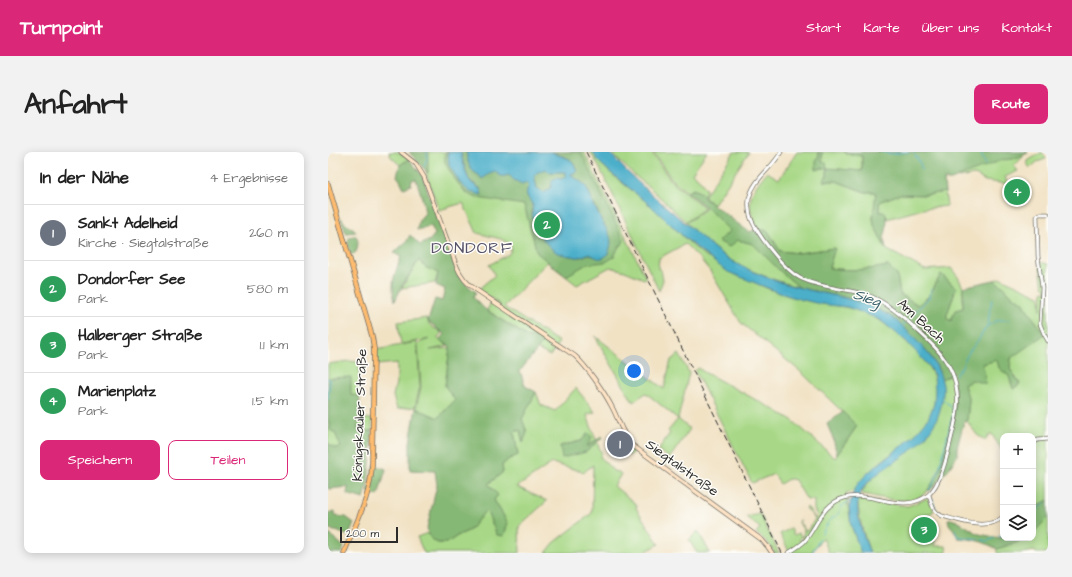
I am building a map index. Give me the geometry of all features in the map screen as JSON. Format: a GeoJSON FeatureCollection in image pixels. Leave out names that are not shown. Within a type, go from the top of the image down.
{"type":"FeatureCollection","features":[{"type":"Feature","properties":{"kind":"main road","name":"Siegtalstraße"},"geometry":{"type":"LineString","coordinates":[[401,152],[416,164],[424,176],[457,267],[463,278],[475,289],[573,353],[585,366],[611,404],[626,437],[632,445],[762,540],[772,553]]}},
{"type":"Feature","properties":{"kind":"main road","name":"Königskauler Straße"},"geometry":{"type":"LineString","coordinates":[[328,184],[373,339],[374,352],[372,471],[366,498],[344,553]]}},
{"type":"Feature","properties":{"kind":"street","name":"Am Bach"},"geometry":{"type":"LineString","coordinates":[[781,152],[757,182],[750,198],[749,205],[753,222],[775,255],[786,268],[794,275],[802,279],[821,285],[859,292],[891,308],[934,346],[945,359],[951,370],[957,393],[957,413],[955,425],[942,472],[929,495]]}},
{"type":"Feature","properties":{"kind":"street"},"geometry":{"type":"LineString","coordinates":[[1048,214],[1038,215],[1038,256],[1042,288],[1040,324],[1048,342]]}},
{"type":"Feature","properties":{"kind":"street"},"geometry":{"type":"LineString","coordinates":[[1036,441],[1048,439]]}},
{"type":"Feature","properties":{"kind":"street"},"geometry":{"type":"LineString","coordinates":[[788,553],[799,547],[828,508],[840,499],[849,497],[861,496],[906,504],[918,501],[929,495],[935,512],[946,517],[982,524],[1000,519]]}},
{"type":"Feature","properties":{"kind":"green space"},"geometry":{"type":"Polygon","coordinates":[[[389,152],[399,152],[409,159],[400,165],[391,157],[389,152]]]}},
{"type":"Feature","properties":{"kind":"green space"},"geometry":{"type":"Polygon","coordinates":[[[409,152],[428,152],[428,173],[409,152]]]}},
{"type":"Feature","properties":{"kind":"green space"},"geometry":{"type":"Polygon","coordinates":[[[423,152],[584,152],[646,278],[644,279],[625,271],[610,267],[577,285],[547,262],[504,307],[559,342],[550,356],[537,349],[542,343],[529,338],[487,310],[492,301],[501,305],[479,290],[495,275],[489,265],[509,254],[512,247],[507,245],[508,243],[501,239],[477,233],[463,203],[439,210],[431,189],[423,152]]]}},
{"type":"Feature","properties":{"kind":"green space"},"geometry":{"type":"Polygon","coordinates":[[[445,152],[448,152],[449,165],[469,180],[461,152],[466,152],[470,168],[482,179],[494,170],[499,175],[509,175],[514,180],[527,182],[529,187],[527,194],[533,205],[532,214],[534,222],[564,254],[580,257],[588,255],[595,257],[609,234],[591,201],[592,199],[585,185],[571,175],[577,172],[573,162],[566,157],[552,152],[581,152],[624,240],[622,245],[619,246],[614,257],[606,262],[587,264],[566,276],[537,253],[524,205],[477,198],[466,193],[454,178],[445,163],[445,152]]]}},
{"type":"Feature","properties":{"kind":"green space"},"geometry":{"type":"Polygon","coordinates":[[[590,152],[593,152],[598,160],[612,174],[665,218],[693,246],[708,258],[776,292],[805,300],[850,308],[874,317],[887,325],[900,336],[927,364],[933,375],[936,388],[934,404],[929,418],[910,440],[862,479],[854,491],[846,493],[851,525],[861,553],[829,553],[823,538],[810,553],[790,553],[780,534],[791,528],[793,534],[800,534],[801,538],[799,539],[801,542],[804,538],[802,537],[804,530],[799,522],[806,531],[815,519],[806,508],[808,508],[817,519],[818,517],[814,510],[814,500],[807,500],[793,479],[789,479],[780,484],[774,474],[752,483],[695,371],[698,368],[792,420],[835,458],[857,426],[801,372],[741,323],[710,271],[685,244],[659,258],[658,269],[661,270],[663,280],[659,291],[613,195],[590,152]]]}},
{"type":"Feature","properties":{"kind":"green space"},"geometry":{"type":"Polygon","coordinates":[[[611,152],[651,152],[672,182],[705,208],[686,222],[611,152]]]}},
{"type":"Feature","properties":{"kind":"green space"},"geometry":{"type":"Polygon","coordinates":[[[653,152],[707,152],[692,173],[706,188],[704,195],[694,189],[687,192],[673,181],[653,152]]]}},
{"type":"Feature","properties":{"kind":"green space"},"geometry":{"type":"Polygon","coordinates":[[[734,152],[749,152],[714,204],[706,199],[705,195],[734,152]]]}},
{"type":"Feature","properties":{"kind":"green space"},"geometry":{"type":"Polygon","coordinates":[[[797,152],[819,152],[817,170],[822,168],[828,169],[828,174],[823,181],[836,181],[865,192],[876,192],[873,218],[874,225],[886,249],[925,270],[951,268],[963,287],[963,309],[952,321],[946,318],[956,288],[941,274],[929,296],[918,305],[900,294],[897,275],[888,266],[858,270],[829,268],[834,248],[798,253],[780,251],[768,231],[758,229],[751,212],[750,205],[756,186],[767,172],[779,179],[797,152]]]}},
{"type":"Feature","properties":{"kind":"green space"},"geometry":{"type":"Polygon","coordinates":[[[819,152],[822,152],[822,162],[826,162],[827,168],[862,171],[862,156],[851,155],[844,152],[1028,153],[1013,159],[1002,160],[951,180],[944,180],[945,192],[926,195],[900,194],[881,201],[879,204],[880,212],[885,212],[887,219],[884,237],[886,249],[874,225],[873,218],[876,192],[865,192],[836,181],[823,181],[828,174],[826,173],[828,170],[822,168],[816,170],[816,159],[818,158],[819,152]]]}},
{"type":"Feature","properties":{"kind":"green space"},"geometry":{"type":"Polygon","coordinates":[[[822,152],[844,152],[851,155],[862,156],[862,171],[827,168],[822,162],[822,152]]]}},
{"type":"Feature","properties":{"kind":"green space"},"geometry":{"type":"Polygon","coordinates":[[[1022,152],[1023,157],[1014,166],[1018,171],[1005,177],[1008,184],[985,181],[974,175],[959,178],[956,177],[1022,152]]]}},
{"type":"Feature","properties":{"kind":"green space"},"geometry":{"type":"Polygon","coordinates":[[[1042,152],[1046,159],[1037,162],[1030,168],[1026,162],[1042,152]]]}},
{"type":"Feature","properties":{"kind":"green space"},"geometry":{"type":"Polygon","coordinates":[[[409,159],[422,175],[456,270],[464,282],[476,292],[473,297],[486,310],[529,338],[534,336],[542,343],[520,371],[525,386],[536,392],[522,419],[527,432],[523,443],[520,430],[514,432],[518,455],[509,459],[502,465],[503,472],[488,484],[498,495],[494,500],[508,523],[504,536],[497,535],[486,510],[470,530],[447,543],[438,543],[432,540],[427,528],[437,485],[435,471],[410,470],[410,443],[416,408],[438,418],[455,400],[445,386],[450,346],[439,340],[444,334],[428,321],[435,299],[442,301],[445,289],[436,285],[438,273],[425,267],[419,260],[403,284],[395,301],[393,284],[401,257],[394,253],[407,241],[410,235],[420,245],[430,240],[435,234],[431,226],[417,230],[419,220],[425,213],[416,179],[412,180],[411,185],[404,188],[397,176],[400,165],[409,159]]]}},
{"type":"Feature","properties":{"kind":"green space"},"geometry":{"type":"Polygon","coordinates":[[[546,169],[550,172],[566,172],[566,176],[562,179],[556,178],[551,187],[544,193],[537,188],[534,176],[538,172],[546,169]]]}},
{"type":"Feature","properties":{"kind":"green space"},"geometry":{"type":"Polygon","coordinates":[[[1025,185],[1028,188],[1022,192],[1024,194],[1020,198],[1015,198],[1012,192],[1025,185]]]}},
{"type":"Feature","properties":{"kind":"green space"},"geometry":{"type":"Polygon","coordinates":[[[694,189],[704,195],[704,198],[749,232],[758,229],[768,231],[780,251],[798,253],[835,248],[829,268],[858,270],[888,266],[897,275],[900,294],[918,305],[929,296],[941,274],[956,288],[946,318],[951,321],[955,310],[963,308],[963,287],[994,280],[1005,288],[1013,297],[1023,302],[1045,334],[1011,358],[1010,369],[1020,384],[1013,389],[1009,376],[999,368],[997,360],[983,364],[986,384],[972,380],[964,385],[969,400],[967,421],[964,421],[957,448],[957,456],[930,491],[928,490],[939,472],[955,407],[955,388],[951,375],[941,379],[937,366],[928,353],[889,315],[847,298],[800,288],[779,270],[753,244],[738,240],[729,247],[718,241],[730,231],[707,208],[687,192],[694,189]]]}},
{"type":"Feature","properties":{"kind":"green space"},"geometry":{"type":"Polygon","coordinates":[[[945,192],[947,206],[923,209],[887,219],[887,216],[880,212],[879,204],[881,201],[900,194],[926,195],[945,192]]]}},
{"type":"Feature","properties":{"kind":"green space"},"geometry":{"type":"Polygon","coordinates":[[[707,208],[730,231],[718,241],[738,240],[753,244],[779,270],[800,288],[752,271],[737,264],[704,240],[686,223],[707,208]]]}},
{"type":"Feature","properties":{"kind":"green space"},"geometry":{"type":"Polygon","coordinates":[[[340,217],[347,225],[353,228],[356,232],[346,233],[340,217]]]}},
{"type":"Feature","properties":{"kind":"green space"},"geometry":{"type":"Polygon","coordinates":[[[356,236],[357,238],[358,246],[356,252],[351,255],[348,242],[349,238],[356,236]]]}},
{"type":"Feature","properties":{"kind":"green space"},"geometry":{"type":"Polygon","coordinates":[[[419,260],[425,267],[438,273],[435,283],[402,288],[419,260]]]}},
{"type":"Feature","properties":{"kind":"green space"},"geometry":{"type":"Polygon","coordinates":[[[1039,262],[1048,264],[1048,500],[1036,508],[1036,433],[1000,433],[1000,447],[991,433],[985,440],[977,435],[967,421],[969,400],[964,385],[972,380],[983,364],[998,359],[999,368],[1009,376],[1013,389],[1020,384],[1010,369],[1011,358],[1042,329],[1023,302],[1013,297],[1005,288],[994,280],[1001,278],[1040,296],[1041,310],[1043,291],[1047,292],[1043,286],[1039,262]]]}},
{"type":"Feature","properties":{"kind":"green space"},"geometry":{"type":"Polygon","coordinates":[[[427,318],[430,325],[441,332],[437,338],[448,346],[430,350],[450,348],[445,386],[455,400],[438,418],[416,408],[421,387],[418,345],[421,342],[430,339],[401,344],[398,322],[427,318]]]}},
{"type":"Feature","properties":{"kind":"green space"},"geometry":{"type":"Polygon","coordinates":[[[595,336],[664,389],[671,360],[679,354],[689,373],[678,419],[646,393],[633,402],[595,336]]]}},
{"type":"Feature","properties":{"kind":"green space"},"geometry":{"type":"Polygon","coordinates":[[[417,342],[420,387],[415,407],[397,409],[393,396],[397,378],[397,363],[377,365],[376,350],[417,342]]]}},
{"type":"Feature","properties":{"kind":"green space"},"geometry":{"type":"Polygon","coordinates":[[[349,361],[359,362],[360,396],[351,396],[328,378],[328,364],[349,361]]]}},
{"type":"Feature","properties":{"kind":"green space"},"geometry":{"type":"Polygon","coordinates":[[[951,375],[956,400],[951,430],[939,470],[927,491],[920,497],[907,500],[892,500],[863,494],[862,492],[871,479],[927,435],[943,386],[941,379],[951,375]]]}},
{"type":"Feature","properties":{"kind":"green space"},"geometry":{"type":"Polygon","coordinates":[[[351,377],[351,395],[360,396],[358,431],[372,431],[369,474],[364,499],[347,494],[348,487],[328,489],[328,442],[335,448],[341,447],[335,433],[330,430],[330,423],[328,421],[328,378],[351,377]]]}},
{"type":"Feature","properties":{"kind":"green space"},"geometry":{"type":"Polygon","coordinates":[[[576,388],[595,412],[587,415],[596,440],[587,447],[581,441],[560,446],[586,452],[597,442],[602,454],[600,456],[601,458],[613,471],[621,474],[614,486],[637,505],[636,508],[659,544],[643,553],[546,553],[554,543],[592,513],[593,465],[584,472],[552,463],[517,487],[547,501],[519,526],[520,553],[424,553],[417,537],[428,533],[432,540],[438,543],[447,543],[470,530],[486,509],[497,535],[508,523],[494,500],[497,495],[488,484],[503,472],[502,465],[509,459],[518,455],[514,432],[520,430],[523,442],[527,432],[522,419],[536,392],[541,405],[555,411],[576,388]]]}},
{"type":"Feature","properties":{"kind":"green space"},"geometry":{"type":"Polygon","coordinates":[[[843,412],[857,426],[837,455],[833,438],[827,424],[843,412]]]}},
{"type":"Feature","properties":{"kind":"green space"},"geometry":{"type":"Polygon","coordinates":[[[358,418],[372,419],[372,431],[358,431],[358,418]]]}},
{"type":"Feature","properties":{"kind":"green space"},"geometry":{"type":"Polygon","coordinates":[[[678,419],[690,429],[664,466],[663,465],[669,458],[658,450],[670,433],[668,431],[678,419]]]}},
{"type":"Feature","properties":{"kind":"green space"},"geometry":{"type":"Polygon","coordinates":[[[328,421],[342,447],[335,448],[329,444],[328,421]]]}},
{"type":"Feature","properties":{"kind":"green space"},"geometry":{"type":"Polygon","coordinates":[[[588,433],[592,437],[587,447],[602,436],[603,438],[586,452],[562,458],[560,446],[581,441],[588,433]]]}},
{"type":"Feature","properties":{"kind":"green space"},"geometry":{"type":"Polygon","coordinates":[[[628,443],[635,450],[630,455],[621,451],[623,446],[628,443]]]}},
{"type":"Feature","properties":{"kind":"green space"},"geometry":{"type":"Polygon","coordinates":[[[374,465],[386,469],[378,496],[368,492],[374,465]]]}},
{"type":"Feature","properties":{"kind":"green space"},"geometry":{"type":"Polygon","coordinates":[[[928,498],[934,511],[920,519],[922,521],[929,520],[930,531],[934,531],[935,546],[946,546],[947,553],[870,553],[860,520],[858,499],[908,506],[928,498]]]}},
{"type":"Feature","properties":{"kind":"green space"},"geometry":{"type":"Polygon","coordinates":[[[1048,500],[1048,518],[1036,530],[1036,508],[1048,500]]]}},
{"type":"Feature","properties":{"kind":"green space"},"geometry":{"type":"Polygon","coordinates":[[[335,511],[335,516],[346,517],[354,523],[349,536],[328,528],[328,513],[335,511]]]}},
{"type":"Feature","properties":{"kind":"green space"},"geometry":{"type":"Polygon","coordinates":[[[760,514],[779,553],[774,553],[769,544],[756,533],[760,528],[746,517],[760,514]]]}},
{"type":"Feature","properties":{"kind":"green space"},"geometry":{"type":"Polygon","coordinates":[[[1036,514],[1048,518],[1048,553],[1036,553],[1035,551],[1021,553],[997,553],[997,549],[1020,541],[1036,541],[1036,530],[1046,519],[1036,514]]]}},
{"type":"Feature","properties":{"kind":"green space"},"geometry":{"type":"Polygon","coordinates":[[[948,519],[951,519],[979,534],[1000,538],[1000,541],[1020,541],[997,549],[978,541],[958,538],[949,524],[948,519]]]}},
{"type":"Feature","properties":{"kind":"green space"},"geometry":{"type":"Polygon","coordinates":[[[698,531],[710,553],[697,553],[689,540],[698,531]]]}},
{"type":"Feature","properties":{"kind":"green space"},"geometry":{"type":"Polygon","coordinates":[[[328,533],[344,547],[342,553],[328,553],[328,533]]]}},
{"type":"Feature","properties":{"kind":"water"},"geometry":{"type":"Polygon","coordinates":[[[448,152],[461,152],[464,167],[469,179],[479,188],[482,195],[470,192],[460,183],[449,165],[448,152]]]}},
{"type":"Feature","properties":{"kind":"water"},"geometry":{"type":"Polygon","coordinates":[[[466,152],[552,152],[571,160],[577,172],[571,175],[585,185],[592,199],[591,201],[610,235],[611,244],[608,254],[603,258],[597,258],[588,254],[582,257],[577,257],[556,252],[546,243],[535,225],[532,211],[533,205],[527,194],[529,184],[527,182],[522,184],[514,180],[509,175],[500,176],[494,171],[482,179],[470,168],[466,152]],[[546,169],[538,172],[534,176],[537,188],[544,193],[551,187],[552,180],[556,178],[562,179],[566,176],[566,172],[549,172],[546,169]]]}},
{"type":"Feature","properties":{"kind":"water"},"geometry":{"type":"Polygon","coordinates":[[[593,152],[609,152],[646,189],[710,245],[730,260],[776,281],[846,298],[877,309],[892,317],[899,323],[921,345],[933,360],[943,385],[943,398],[938,416],[933,426],[918,444],[881,471],[866,485],[858,501],[858,514],[861,528],[870,553],[861,553],[851,525],[849,507],[854,490],[859,482],[870,471],[913,437],[928,419],[934,404],[935,390],[934,375],[927,364],[906,341],[880,320],[847,307],[820,304],[780,293],[728,272],[684,237],[650,205],[611,173],[597,160],[593,152]]]}},
{"type":"Feature","properties":{"kind":"waterway"},"geometry":{"type":"LineString","coordinates":[[427,152],[427,157]]}},
{"type":"Feature","properties":{"kind":"waterway"},"geometry":{"type":"LineString","coordinates":[[881,152],[892,154],[909,152]]}},
{"type":"Feature","properties":{"kind":"waterway"},"geometry":{"type":"LineString","coordinates":[[980,152],[986,165]]}},
{"type":"Feature","properties":{"kind":"waterway"},"geometry":{"type":"LineString","coordinates":[[915,155],[922,170]]}},
{"type":"Feature","properties":{"kind":"waterway"},"geometry":{"type":"LineString","coordinates":[[424,167],[427,158]]}},
{"type":"Feature","properties":{"kind":"waterway"},"geometry":{"type":"LineString","coordinates":[[910,318],[930,296],[932,288]]}},
{"type":"Feature","properties":{"kind":"waterway"},"geometry":{"type":"LineString","coordinates":[[956,375],[969,352],[988,324],[992,300]]}},
{"type":"Feature","properties":{"kind":"waterway"},"geometry":{"type":"LineString","coordinates":[[988,326],[998,320],[1009,320]]}},
{"type":"Feature","properties":{"kind":"waterway"},"geometry":{"type":"LineString","coordinates":[[902,326],[906,322]]}},
{"type":"Feature","properties":{"kind":"waterway"},"geometry":{"type":"LineString","coordinates":[[328,378],[330,381],[328,400]]}},
{"type":"Feature","properties":{"kind":"waterway"},"geometry":{"type":"LineString","coordinates":[[929,491],[938,473],[953,413],[952,408],[942,398]]}},
{"type":"Feature","properties":{"kind":"waterway"},"geometry":{"type":"LineString","coordinates":[[932,498],[936,509]]}},
{"type":"Feature","properties":{"kind":"waterway"},"geometry":{"type":"LineString","coordinates":[[822,534],[829,521],[838,514],[842,506],[850,501]]}},
{"type":"Feature","properties":{"kind":"waterway"},"geometry":{"type":"LineString","coordinates":[[1036,512],[1045,503]]}},
{"type":"Feature","properties":{"kind":"waterway"},"geometry":{"type":"LineString","coordinates":[[955,530],[957,536],[960,537],[987,541],[995,538]]}},
{"type":"Feature","properties":{"kind":"waterway"},"geometry":{"type":"LineString","coordinates":[[812,553],[820,538]]}},
{"type":"Feature","properties":{"kind":"railway"},"geometry":{"type":"LineString","coordinates":[[586,152],[782,553]]}},
{"type":"Feature","properties":{"kind":"place","name":"Marienplatz"},"geometry":{"type":"Point","coordinates":[1017,192]}},
{"type":"Feature","properties":{"kind":"place","name":"Dondorfer See"},"geometry":{"type":"Point","coordinates":[547,225]}},
{"type":"Feature","properties":{"kind":"place","name":"Sankt Adelheid"},"geometry":{"type":"Point","coordinates":[620,444]}},
{"type":"Feature","properties":{"kind":"place","name":"Halberger Straße"},"geometry":{"type":"Point","coordinates":[924,530]}},
{"type":"Feature","properties":{"kind":"district","name":"DONDORF"},"geometry":{"type":"Point","coordinates":[472,248]}},
{"type":"Feature","properties":{"kind":"water label","name":"Sieg"},"geometry":{"type":"Point","coordinates":[867,298]}}]}
